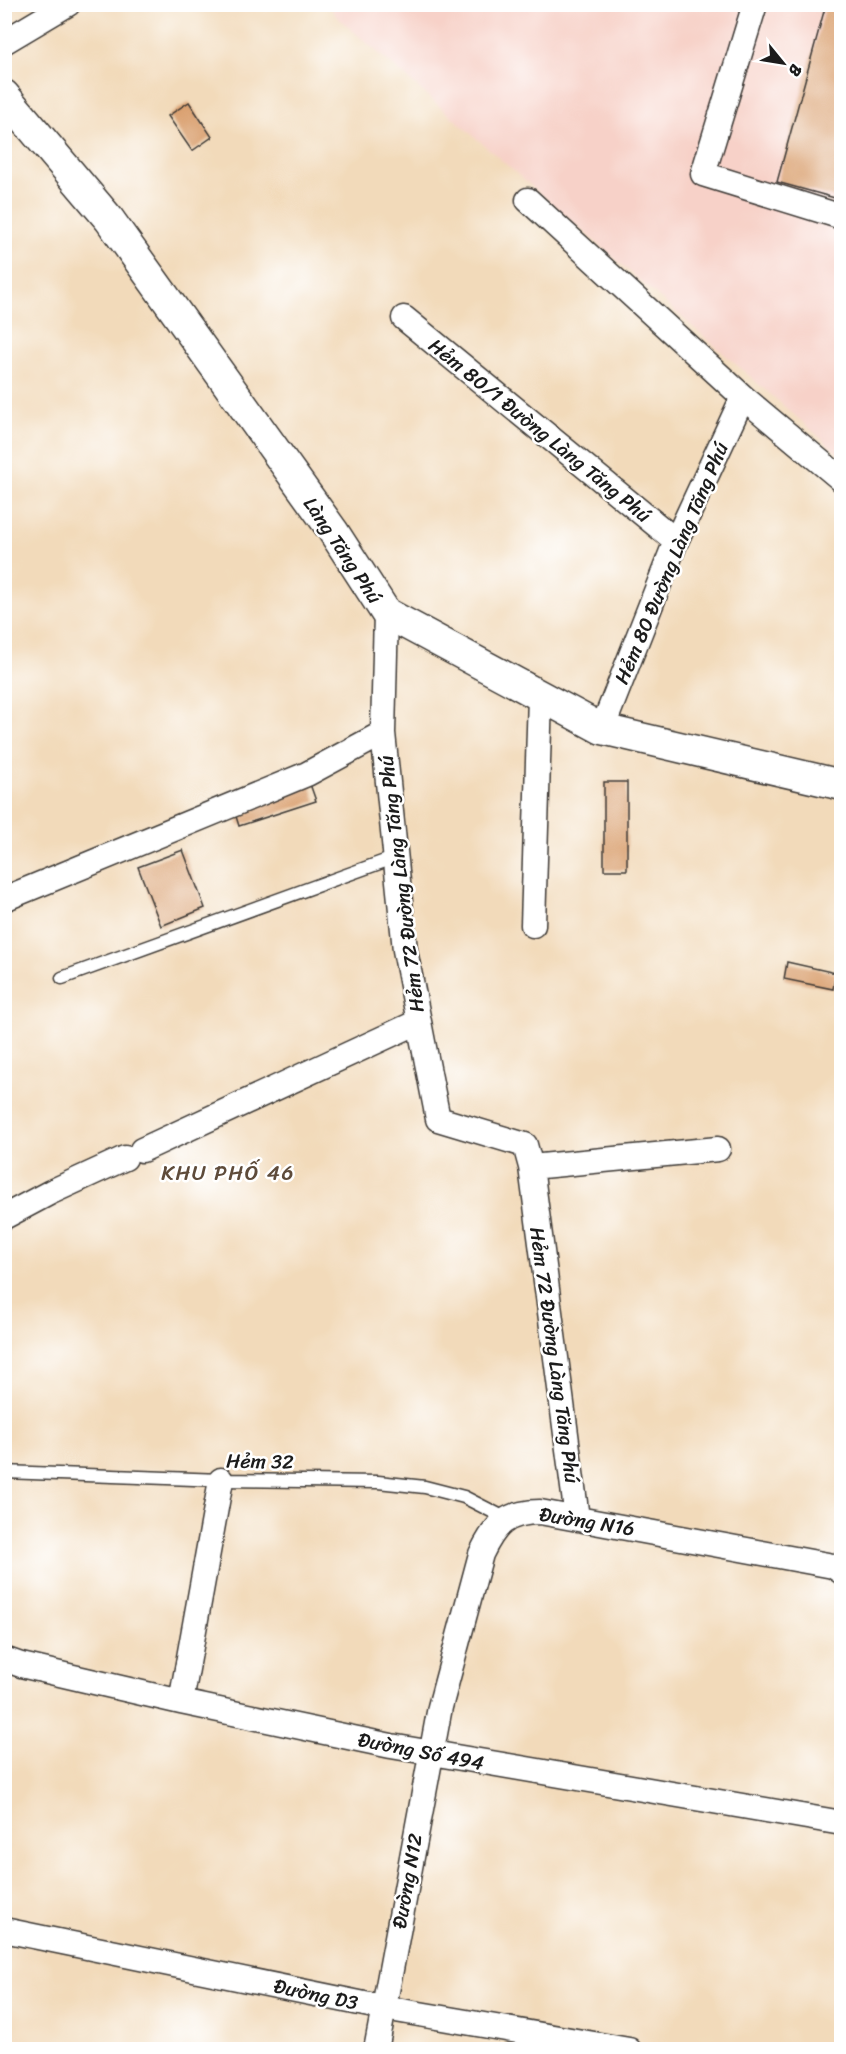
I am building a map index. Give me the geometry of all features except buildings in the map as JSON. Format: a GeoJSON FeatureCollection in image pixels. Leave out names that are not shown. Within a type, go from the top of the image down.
{"type":"FeatureCollection","features":[{"type":"Feature","properties":{"kind":"street"},"geometry":{"type":"LineString","coordinates":[[4,42],[68,4]]}},
{"type":"Feature","properties":{"kind":"street"},"geometry":{"type":"LineString","coordinates":[[755,4],[703,174],[842,217]]}},
{"type":"Feature","properties":{"kind":"street","name":"Làng Tăng Phú"},"geometry":{"type":"LineString","coordinates":[[4,95],[109,219],[333,531],[386,613],[602,729],[842,785]]}},
{"type":"Feature","properties":{"kind":"street"},"geometry":{"type":"LineString","coordinates":[[528,200],[743,397],[842,480]]}},
{"type":"Feature","properties":{"kind":"street","name":"Hẻm 80/1 Đường Làng Tăng Phú"},"geometry":{"type":"LineString","coordinates":[[404,318],[675,541]]}},
{"type":"Feature","properties":{"kind":"street","name":"Hẻm 80 Đường Làng Tăng Phú"},"geometry":{"type":"LineString","coordinates":[[602,729],[675,541],[743,397]]}},
{"type":"Feature","properties":{"kind":"street","name":"Hẻm 72 Đường Làng Tăng Phú"},"geometry":{"type":"LineString","coordinates":[[386,613],[383,733],[405,950],[438,1119],[525,1145],[531,1167],[577,1518]]}},
{"type":"Feature","properties":{"kind":"street"},"geometry":{"type":"LineString","coordinates":[[533,925],[540,696]]}},
{"type":"Feature","properties":{"kind":"street"},"geometry":{"type":"LineString","coordinates":[[4,899],[307,774],[383,733]]}},
{"type":"Feature","properties":{"kind":"street"},"geometry":{"type":"LineString","coordinates":[[4,1217],[51,1192],[418,1022]]}},
{"type":"Feature","properties":{"kind":"street"},"geometry":{"type":"LineString","coordinates":[[531,1167],[718,1149]]}},
{"type":"Feature","properties":{"kind":"street"},"geometry":{"type":"LineString","coordinates":[[182,1702],[221,1480]]}},
{"type":"Feature","properties":{"kind":"street","name":"Đường N16"},"geometry":{"type":"LineString","coordinates":[[507,1519],[523,1512],[540,1512],[833,1566],[842,1572]]}},
{"type":"Feature","properties":{"kind":"street"},"geometry":{"type":"LineString","coordinates":[[431,1753],[440,1707],[481,1554],[491,1533],[507,1519]]}},
{"type":"Feature","properties":{"kind":"street","name":"Đường Số 494"},"geometry":{"type":"LineString","coordinates":[[4,1659],[21,1665],[182,1702],[431,1753],[842,1823]]}},
{"type":"Feature","properties":{"kind":"street","name":"Đường N12"},"geometry":{"type":"LineString","coordinates":[[376,2049],[431,1753]]}},
{"type":"Feature","properties":{"kind":"street","name":"Đường D3"},"geometry":{"type":"LineString","coordinates":[[4,1930],[384,2008],[629,2049]]}},
{"type":"Feature","properties":{"kind":"lane"},"geometry":{"type":"LineString","coordinates":[[62,978],[396,857]]}},
{"type":"Feature","properties":{"kind":"lane","name":"Hẻm 32"},"geometry":{"type":"LineString","coordinates":[[4,1472],[221,1480],[378,1482],[424,1487],[464,1497],[507,1519]]}},
{"type":"Feature","properties":{"kind":"shaded area"},"geometry":{"type":"Polygon","coordinates":[[[329,5],[841,5],[841,456],[336,16],[329,5]]]}},
{"type":"Feature","properties":{"kind":"district","name":"KHU PHỐ 46"},"geometry":{"type":"Point","coordinates":[228,1173]}}]}
